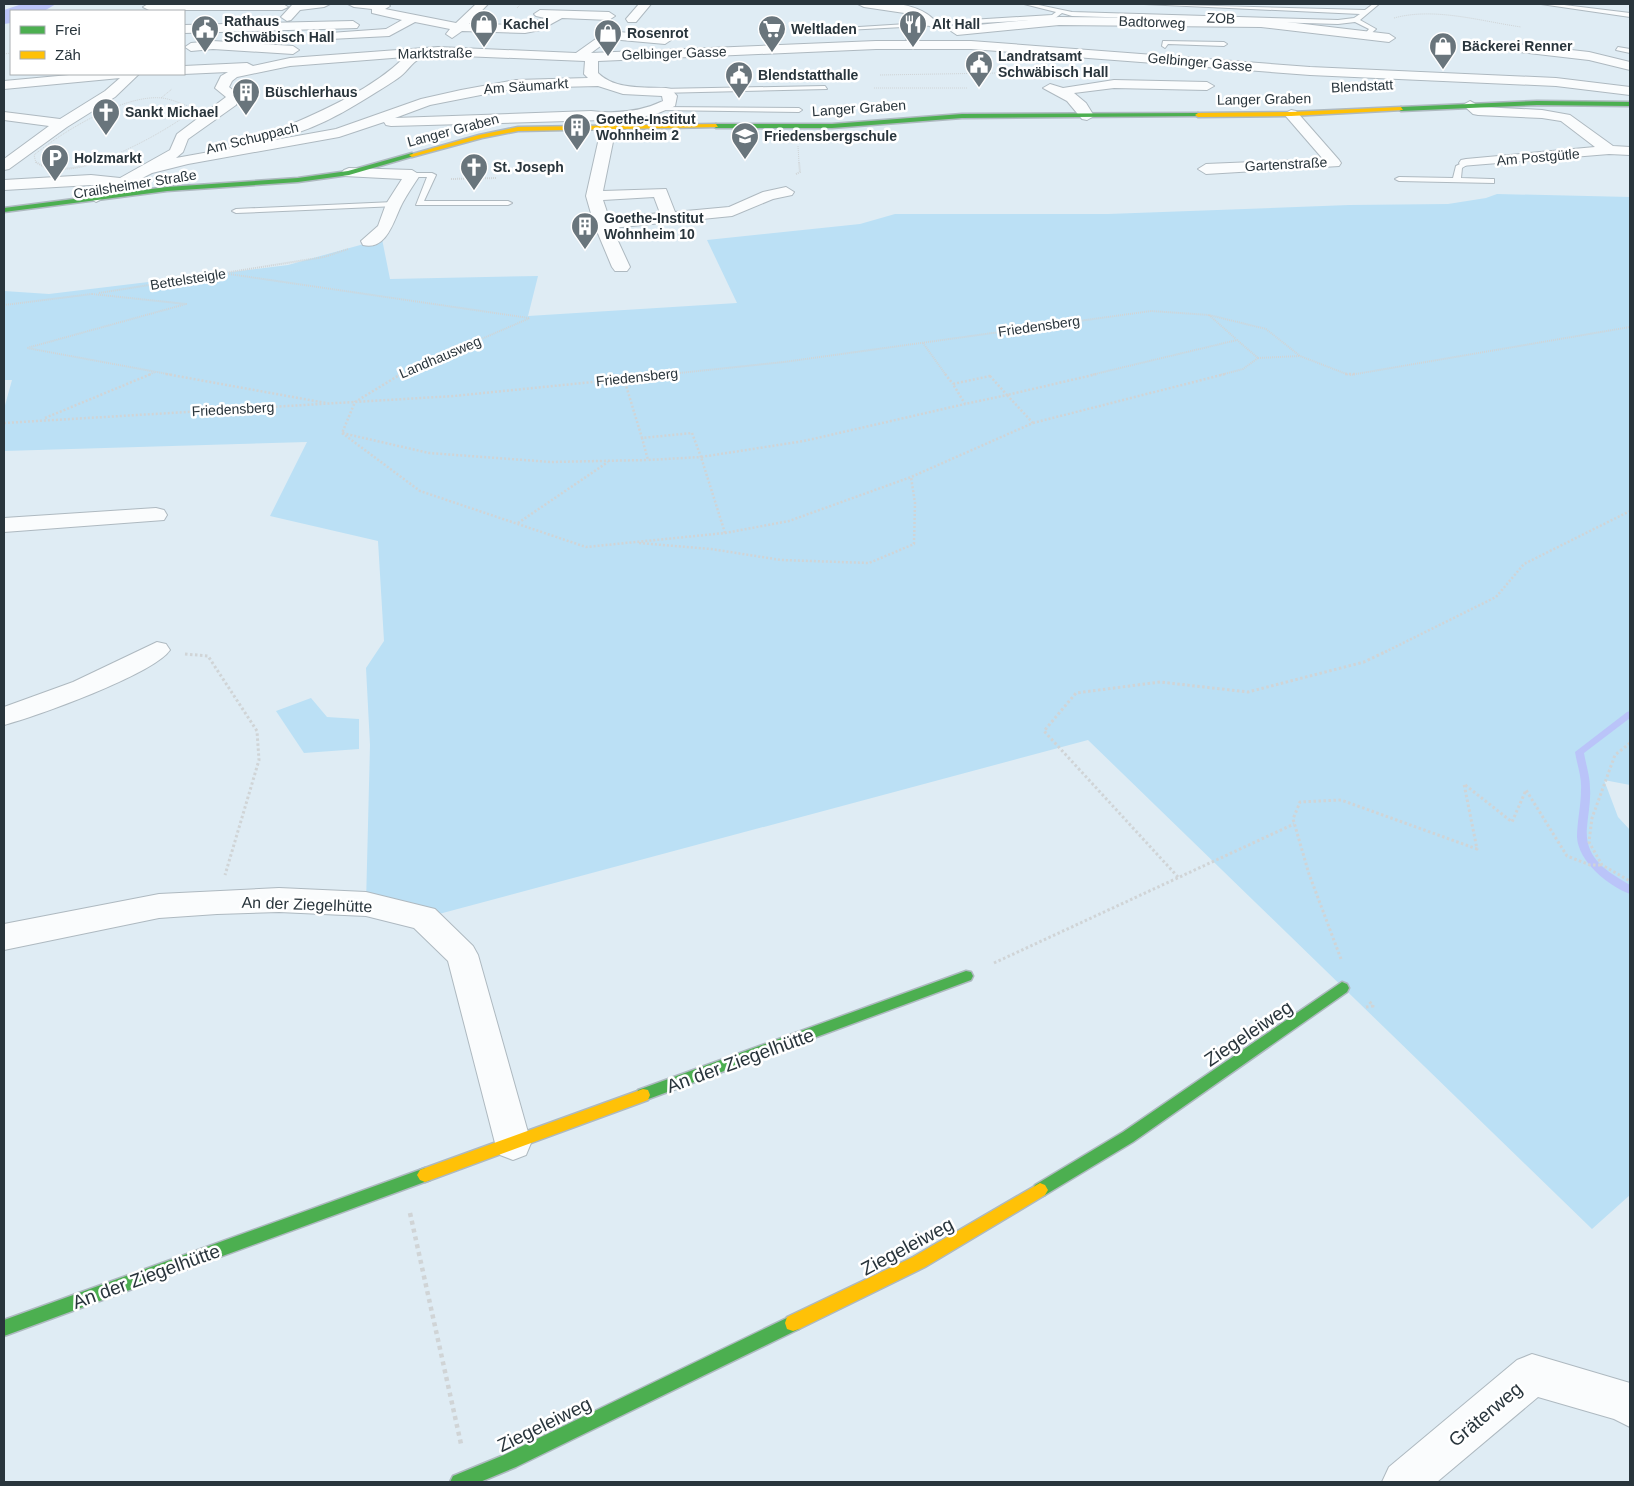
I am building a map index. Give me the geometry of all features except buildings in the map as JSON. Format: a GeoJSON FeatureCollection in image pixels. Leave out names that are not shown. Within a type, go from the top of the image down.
{"type":"FeatureCollection","features":[{"type":"Feature","properties":{"kind":"main road","name":"Langer Graben"},"geometry":{"type":"LineString","coordinates":[[96,197],[350,173],[481,136],[518,129],[611,122],[854,126],[962,116],[1291,114],[1470,106],[1630,104]]}},
{"type":"Feature","properties":{"kind":"main road","name":"Crailsheimer Straße"},"geometry":{"type":"LineString","coordinates":[[4,219],[212,186]]}},
{"type":"Feature","properties":{"kind":"main road","name":"Crailsheimer Straße"},"geometry":{"type":"LineString","coordinates":[[63,210],[96,197]]}},
{"type":"Feature","properties":{"kind":"main road","name":"Crailsheimer Straße"},"geometry":{"type":"LineString","coordinates":[[4,210],[96,197]]}},
{"type":"Feature","properties":{"kind":"main road","name":"An der Ziegelhütte"},"geometry":{"type":"LineString","coordinates":[[4,1328],[966,976]]}},
{"type":"Feature","properties":{"kind":"main road","name":"Ziegeleiweg"},"geometry":{"type":"LineString","coordinates":[[464,1480],[510,1461],[919,1262],[1128,1137],[1342,988]]}},
{"type":"Feature","properties":{"kind":"street"},"geometry":{"type":"LineString","coordinates":[[148,7],[202,5],[296,8],[324,4]]}},
{"type":"Feature","properties":{"kind":"street"},"geometry":{"type":"LineString","coordinates":[[354,4],[383,7],[413,18],[458,27],[562,29]]}},
{"type":"Feature","properties":{"kind":"street"},"geometry":{"type":"LineString","coordinates":[[632,19],[645,4]]}},
{"type":"Feature","properties":{"kind":"street"},"geometry":{"type":"LineString","coordinates":[[864,4],[905,6],[931,23]]}},
{"type":"Feature","properties":{"kind":"street"},"geometry":{"type":"LineString","coordinates":[[196,19],[195,12],[202,5]]}},
{"type":"Feature","properties":{"kind":"street"},"geometry":{"type":"LineString","coordinates":[[290,62],[383,7]]}},
{"type":"Feature","properties":{"kind":"street"},"geometry":{"type":"LineString","coordinates":[[287,17],[296,8]]}},
{"type":"Feature","properties":{"kind":"street"},"geometry":{"type":"LineString","coordinates":[[438,51],[477,8],[492,13]]}},
{"type":"Feature","properties":{"kind":"street"},"geometry":{"type":"LineString","coordinates":[[530,14],[609,16]]}},
{"type":"Feature","properties":{"kind":"street"},"geometry":{"type":"LineString","coordinates":[[536,27],[559,15]]}},
{"type":"Feature","properties":{"kind":"street","name":"Badtorweg"},"geometry":{"type":"LineString","coordinates":[[876,45],[910,37],[1058,17],[1261,23],[1389,38]]}},
{"type":"Feature","properties":{"kind":"street"},"geometry":{"type":"LineString","coordinates":[[185,47],[322,43],[389,32],[413,18]]}},
{"type":"Feature","properties":{"kind":"street"},"geometry":{"type":"LineString","coordinates":[[185,29],[353,25]]}},
{"type":"Feature","properties":{"kind":"street","name":"Gelbinger Gasse"},"geometry":{"type":"LineString","coordinates":[[602,38],[768,49]]}},
{"type":"Feature","properties":{"kind":"street","name":"Am Säumarkt"},"geometry":{"type":"LineString","coordinates":[[599,82],[591,74],[586,56],[602,38]]}},
{"type":"Feature","properties":{"kind":"street","name":"Gelbinger Gasse"},"geometry":{"type":"LineString","coordinates":[[586,56],[876,45],[971,46],[1165,53],[1274,68],[1442,78],[1556,82],[1630,91]]}},
{"type":"Feature","properties":{"kind":"street"},"geometry":{"type":"LineString","coordinates":[[1498,46],[1589,56],[1630,66]]}},
{"type":"Feature","properties":{"kind":"street","name":"Marktstraße"},"geometry":{"type":"LineString","coordinates":[[261,66],[290,62],[438,51],[586,56]]}},
{"type":"Feature","properties":{"kind":"street","name":"Am Schuppach"},"geometry":{"type":"LineString","coordinates":[[152,167],[200,150],[281,133],[303,126],[392,77],[418,52]]}},
{"type":"Feature","properties":{"kind":"street"},"geometry":{"type":"LineString","coordinates":[[1274,54],[1274,68]]}},
{"type":"Feature","properties":{"kind":"street"},"geometry":{"type":"LineString","coordinates":[[96,197],[176,152],[182,137],[234,99],[222,88],[226,79],[239,71],[261,66]]}},
{"type":"Feature","properties":{"kind":"street"},"geometry":{"type":"LineString","coordinates":[[185,70],[261,66]]}},
{"type":"Feature","properties":{"kind":"street"},"geometry":{"type":"LineString","coordinates":[[4,85],[109,75]]}},
{"type":"Feature","properties":{"kind":"street"},"geometry":{"type":"LineString","coordinates":[[4,166],[36,150],[62,124],[117,89],[131,75]]}},
{"type":"Feature","properties":{"kind":"street","name":"Blendstatt"},"geometry":{"type":"LineString","coordinates":[[1363,87],[1442,78]]}},
{"type":"Feature","properties":{"kind":"street"},"geometry":{"type":"LineString","coordinates":[[370,122],[467,121],[592,115],[611,122],[659,109],[670,103],[670,96],[659,91],[623,90],[599,82]]}},
{"type":"Feature","properties":{"kind":"street","name":"Am Säumarkt"},"geometry":{"type":"LineString","coordinates":[[152,167],[339,133],[426,102],[487,88],[516,84],[599,82]]}},
{"type":"Feature","properties":{"kind":"street"},"geometry":{"type":"LineString","coordinates":[[1087,116],[1084,109],[1057,90],[1117,86],[1207,86]]}},
{"type":"Feature","properties":{"kind":"street","name":"Am Postgütle"},"geometry":{"type":"LineString","coordinates":[[1470,106],[1478,111],[1542,114],[1565,118],[1609,150]]}},
{"type":"Feature","properties":{"kind":"street","name":"Gartenstraße"},"geometry":{"type":"LineString","coordinates":[[1206,169],[1334,163],[1291,114]]}},
{"type":"Feature","properties":{"kind":"street"},"geometry":{"type":"LineString","coordinates":[[4,116],[62,124]]}},
{"type":"Feature","properties":{"kind":"street"},"geometry":{"type":"LineString","coordinates":[[611,122],[594,196],[602,224],[621,267]]}},
{"type":"Feature","properties":{"kind":"street"},"geometry":{"type":"LineString","coordinates":[[12,141],[36,150]]}},
{"type":"Feature","properties":{"kind":"street","name":"Am Postgütle"},"geometry":{"type":"LineString","coordinates":[[1466,163],[1609,150],[1630,151]]}},
{"type":"Feature","properties":{"kind":"street"},"geometry":{"type":"LineString","coordinates":[[369,241],[385,228],[394,204],[421,160],[416,154]]}},
{"type":"Feature","properties":{"kind":"street"},"geometry":{"type":"LineString","coordinates":[[350,173],[412,174]]}},
{"type":"Feature","properties":{"kind":"street"},"geometry":{"type":"LineString","coordinates":[[4,185],[91,180],[126,181],[137,187],[167,189]]}},
{"type":"Feature","properties":{"kind":"street"},"geometry":{"type":"LineString","coordinates":[[594,196],[660,192],[669,217]]}},
{"type":"Feature","properties":{"kind":"street"},"geometry":{"type":"LineString","coordinates":[[602,224],[732,211],[769,195],[786,192]]}},
{"type":"Feature","properties":{"kind":"street"},"geometry":{"type":"LineString","coordinates":[[4,524],[156,515]]}},
{"type":"Feature","properties":{"kind":"street"},"geometry":{"type":"LineString","coordinates":[[4,716],[32,708],[106,680],[157,650]]}},
{"type":"Feature","properties":{"kind":"street","name":"An der Ziegelhütte"},"geometry":{"type":"LineString","coordinates":[[4,936],[159,906],[217,902],[279,900],[366,904],[424,918],[462,955],[513,1143]]}},
{"type":"Feature","properties":{"kind":"street","name":"Gräterweg"},"geometry":{"type":"LineString","coordinates":[[1404,1482],[1532,1375],[1626,1402],[1630,1406]]}},
{"type":"Feature","properties":{"kind":"lane","name":"ZOB"},"geometry":{"type":"LineString","coordinates":[[1027,4],[1046,5],[1058,17],[1338,22],[1356,20]]}},
{"type":"Feature","properties":{"kind":"lane","name":"ZOB"},"geometry":{"type":"LineString","coordinates":[[1146,4],[1367,12]]}},
{"type":"Feature","properties":{"kind":"lane"},"geometry":{"type":"LineString","coordinates":[[1367,35],[1373,28],[1356,20],[1376,4]]}},
{"type":"Feature","properties":{"kind":"lane"},"geometry":{"type":"LineString","coordinates":[[1544,4],[1630,15]]}},
{"type":"Feature","properties":{"kind":"lane"},"geometry":{"type":"LineString","coordinates":[[846,28],[1058,17]]}},
{"type":"Feature","properties":{"kind":"lane"},"geometry":{"type":"LineString","coordinates":[[1165,53],[1165,42],[1224,44]]}},
{"type":"Feature","properties":{"kind":"lane"},"geometry":{"type":"LineString","coordinates":[[1618,49],[1630,51]]}},
{"type":"Feature","properties":{"kind":"lane"},"geometry":{"type":"LineString","coordinates":[[659,91],[825,88]]}},
{"type":"Feature","properties":{"kind":"lane"},"geometry":{"type":"LineString","coordinates":[[659,109],[799,110]]}},
{"type":"Feature","properties":{"kind":"lane"},"geometry":{"type":"LineString","coordinates":[[1457,180],[1459,166],[1466,163]]}},
{"type":"Feature","properties":{"kind":"lane"},"geometry":{"type":"LineString","coordinates":[[412,174],[432,175],[419,203],[508,203]]}},
{"type":"Feature","properties":{"kind":"lane"},"geometry":{"type":"LineString","coordinates":[[1399,179],[1491,181]]}},
{"type":"Feature","properties":{"kind":"lane"},"geometry":{"type":"LineString","coordinates":[[236,211],[394,204]]}},
{"type":"Feature","properties":{"kind":"path"},"geometry":{"type":"LineString","coordinates":[[517,8],[520,4]]}},
{"type":"Feature","properties":{"kind":"path"},"geometry":{"type":"LineString","coordinates":[[880,75],[999,73],[999,68]]}},
{"type":"Feature","properties":{"kind":"path"},"geometry":{"type":"LineString","coordinates":[[874,88],[967,88]]}},
{"type":"Feature","properties":{"kind":"path"},"geometry":{"type":"LineString","coordinates":[[161,98],[172,89]]}},
{"type":"Feature","properties":{"kind":"path"},"geometry":{"type":"LineString","coordinates":[[161,98],[191,107],[190,113],[173,125],[106,161],[69,170],[47,169],[36,163],[36,150],[119,104],[161,98]]}},
{"type":"Feature","properties":{"kind":"path"},"geometry":{"type":"LineString","coordinates":[[796,140],[800,172]]}},
{"type":"Feature","properties":{"kind":"path"},"geometry":{"type":"LineString","coordinates":[[430,179],[497,178]]}},
{"type":"Feature","properties":{"kind":"path","name":"Bettelsteigle"},"geometry":{"type":"LineString","coordinates":[[4,305],[92,294],[324,257],[369,241]]}},
{"type":"Feature","properties":{"kind":"path","name":"Landhausweg"},"geometry":{"type":"LineString","coordinates":[[224,273],[284,280],[530,318],[394,376],[355,402]]}},
{"type":"Feature","properties":{"kind":"path"},"geometry":{"type":"LineString","coordinates":[[92,294],[186,304],[27,348],[331,404]]}},
{"type":"Feature","properties":{"kind":"path","name":"Friedensberg"},"geometry":{"type":"LineString","coordinates":[[4,423],[454,396],[784,362],[1151,311],[1209,315],[1266,329],[1300,356]]}},
{"type":"Feature","properties":{"kind":"path"},"geometry":{"type":"LineString","coordinates":[[1209,315],[1258,358]]}},
{"type":"Feature","properties":{"kind":"path"},"geometry":{"type":"LineString","coordinates":[[342,433],[420,491],[586,547],[725,533],[789,521],[911,476],[1033,423],[1243,369],[1258,358],[1300,356],[1349,375],[1630,327]]}},
{"type":"Feature","properties":{"kind":"path"},"geometry":{"type":"LineString","coordinates":[[342,433],[429,453],[551,462],[701,457],[804,441],[1237,340]]}},
{"type":"Feature","properties":{"kind":"path"},"geometry":{"type":"LineString","coordinates":[[923,343],[965,404]]}},
{"type":"Feature","properties":{"kind":"path"},"geometry":{"type":"LineString","coordinates":[[41,420],[155,372]]}},
{"type":"Feature","properties":{"kind":"path"},"geometry":{"type":"LineString","coordinates":[[953,384],[990,376],[1033,423]]}},
{"type":"Feature","properties":{"kind":"path"},"geometry":{"type":"LineString","coordinates":[[624,379],[648,460]]}},
{"type":"Feature","properties":{"kind":"path"},"geometry":{"type":"LineString","coordinates":[[342,433],[355,402]]}},
{"type":"Feature","properties":{"kind":"path"},"geometry":{"type":"LineString","coordinates":[[642,438],[692,434],[725,533]]}},
{"type":"Feature","properties":{"kind":"path"},"geometry":{"type":"LineString","coordinates":[[517,524],[610,461]]}},
{"type":"Feature","properties":{"kind":"path"},"geometry":{"type":"LineString","coordinates":[[630,543],[711,550],[781,560],[869,563],[914,544],[915,503],[911,476]]}},
{"type":"Feature","properties":{"kind":"path"},"geometry":{"type":"LineString","coordinates":[[1178,877],[1044,731],[1076,693],[1160,682],[1248,692],[1364,662],[1496,597],[1524,564],[1630,511]]}},
{"type":"Feature","properties":{"kind":"path"},"geometry":{"type":"LineString","coordinates":[[157,650],[208,656],[257,731],[259,760],[217,902]]}},
{"type":"Feature","properties":{"kind":"path"},"geometry":{"type":"LineString","coordinates":[[1602,865],[1589,842],[1592,818],[1614,755],[1630,744]]}},
{"type":"Feature","properties":{"kind":"path"},"geometry":{"type":"LineString","coordinates":[[1343,964],[1309,874],[1294,824],[1293,819],[1300,802],[1341,800],[1477,849],[1464,784],[1512,822],[1526,790],[1567,856],[1590,865],[1602,865],[1630,881]]}},
{"type":"Feature","properties":{"kind":"path"},"geometry":{"type":"LineString","coordinates":[[966,976],[1294,824]]}},
{"type":"Feature","properties":{"kind":"path"},"geometry":{"type":"LineString","coordinates":[[1342,988],[1359,1007],[1373,1006],[1368,1000]]}},
{"type":"Feature","properties":{"kind":"path"},"geometry":{"type":"LineString","coordinates":[[404,1183],[464,1480]]}},
{"type":"Feature","properties":{"kind":"shaded area"},"geometry":{"type":"Polygon","coordinates":[[[1497,194],[1630,197],[1630,785],[1604,780],[1618,817],[1630,830],[1630,1195],[1592,1229],[1088,740],[424,918],[366,904],[370,745],[366,668],[384,641],[378,541],[270,516],[307,442],[4,451],[4,409],[12,380],[4,380],[4,291],[49,294],[288,265],[382,239],[390,279],[538,276],[528,316],[737,303],[707,240],[860,224],[895,214],[1108,214],[1349,205],[1448,204],[1486,198],[1497,194]]]}},
{"type":"Feature","properties":{"kind":"shaded area"},"geometry":{"type":"Polygon","coordinates":[[[311,698],[327,717],[359,719],[359,749],[304,753],[276,711],[311,698]]]}},
{"type":"Feature","properties":{"kind":"water"},"geometry":{"type":"Polygon","coordinates":[[[22,4],[56,4],[46,10],[10,10],[10,23],[4,24],[4,10],[22,4]]]}},
{"type":"Feature","properties":{"kind":"waterway"},"geometry":{"type":"LineString","coordinates":[[1630,714],[1579,752],[1586,784],[1582,833],[1584,848],[1593,863],[1600,870],[1630,890]]}},
{"type":"Feature","properties":{"kind":"tunnel"},"geometry":{"type":"LineString","coordinates":[[905,37],[915,36]]}},
{"type":"Feature","properties":{"kind":"traffic: fast"},"geometry":{"type":"LineString","coordinates":[[1401,109],[1537,103],[1630,104]]}},
{"type":"Feature","properties":{"kind":"traffic: fast"},"geometry":{"type":"LineString","coordinates":[[716,126],[832,126],[962,116],[1198,115]]}},
{"type":"Feature","properties":{"kind":"traffic: fast"},"geometry":{"type":"LineString","coordinates":[[4,210],[167,189],[298,180],[349,173],[412,155]]}},
{"type":"Feature","properties":{"kind":"traffic: fast"},"geometry":{"type":"LineString","coordinates":[[643,1095],[966,976]]}},
{"type":"Feature","properties":{"kind":"traffic: fast"},"geometry":{"type":"LineString","coordinates":[[1040,1190],[1128,1137],[1342,988]]}},
{"type":"Feature","properties":{"kind":"traffic: fast"},"geometry":{"type":"LineString","coordinates":[[4,1328],[425,1175]]}},
{"type":"Feature","properties":{"kind":"traffic: fast"},"geometry":{"type":"LineString","coordinates":[[459,1482],[510,1461],[793,1323]]}},
{"type":"Feature","properties":{"kind":"traffic: slow"},"geometry":{"type":"LineString","coordinates":[[1198,115],[1291,114],[1401,109]]}},
{"type":"Feature","properties":{"kind":"traffic: slow"},"geometry":{"type":"LineString","coordinates":[[412,155],[481,136],[518,129],[716,126]]}},
{"type":"Feature","properties":{"kind":"traffic: slow"},"geometry":{"type":"LineString","coordinates":[[425,1175],[643,1095]]}},
{"type":"Feature","properties":{"kind":"traffic: slow"},"geometry":{"type":"LineString","coordinates":[[793,1323],[919,1262],[1040,1190]]}},
{"type":"Feature","properties":{"kind":"place","name":"Kachel"},"geometry":{"type":"Point","coordinates":[484,48]}},
{"type":"Feature","properties":{"kind":"place","name":"Alt Hall"},"geometry":{"type":"Point","coordinates":[913,48]}},
{"type":"Feature","properties":{"kind":"place","name":"Rathaus Schwäbisch Hall"},"geometry":{"type":"Point","coordinates":[205,53]}},
{"type":"Feature","properties":{"kind":"place","name":"Weltladen"},"geometry":{"type":"Point","coordinates":[772,53]}},
{"type":"Feature","properties":{"kind":"place","name":"Rosenrot"},"geometry":{"type":"Point","coordinates":[608,57]}},
{"type":"Feature","properties":{"kind":"place","name":"Bäckerei Renner"},"geometry":{"type":"Point","coordinates":[1443,70]}},
{"type":"Feature","properties":{"kind":"place","name":"Landratsamt Schwäbisch Hall"},"geometry":{"type":"Point","coordinates":[979,88]}},
{"type":"Feature","properties":{"kind":"place","name":"Blendstatthalle"},"geometry":{"type":"Point","coordinates":[739,99]}},
{"type":"Feature","properties":{"kind":"place","name":"Büschlerhaus"},"geometry":{"type":"Point","coordinates":[246,116]}},
{"type":"Feature","properties":{"kind":"place","name":"Sankt Michael"},"geometry":{"type":"Point","coordinates":[106,136]}},
{"type":"Feature","properties":{"kind":"place","name":"Goethe-Institut Wohnheim 2"},"geometry":{"type":"Point","coordinates":[577,151]}},
{"type":"Feature","properties":{"kind":"place","name":"Friedensbergschule"},"geometry":{"type":"Point","coordinates":[745,160]}},
{"type":"Feature","properties":{"kind":"place","name":"Holzmarkt"},"geometry":{"type":"Point","coordinates":[55,182]}},
{"type":"Feature","properties":{"kind":"place","name":"St. Joseph"},"geometry":{"type":"Point","coordinates":[474,191]}},
{"type":"Feature","properties":{"kind":"place","name":"Goethe-Institut Wohnheim 10"},"geometry":{"type":"Point","coordinates":[585,250]}}]}
